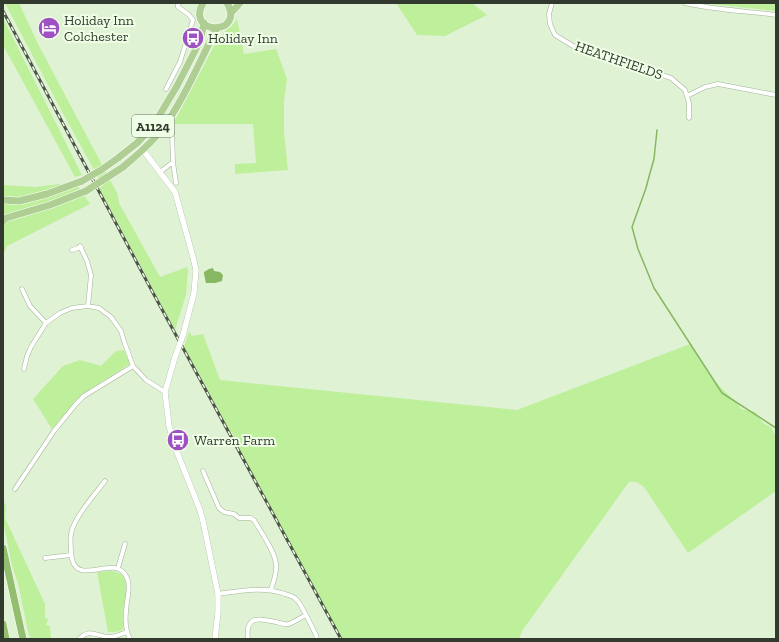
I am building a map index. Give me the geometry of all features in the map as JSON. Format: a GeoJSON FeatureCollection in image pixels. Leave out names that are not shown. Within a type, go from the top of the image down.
{"type":"FeatureCollection","features":[{"type":"Feature","properties":{"kind":"highway"},"geometry":{"type":"LineString","coordinates":[[3,548],[23,639]]}},
{"type":"Feature","properties":{"kind":"highway"},"geometry":{"type":"LineString","coordinates":[[3,624],[6,639]]}},
{"type":"Feature","properties":{"kind":"main road"},"geometry":{"type":"LineString","coordinates":[[203,3],[200,8],[201,19],[208,27],[217,28],[226,24],[231,13],[240,3]]}},
{"type":"Feature","properties":{"kind":"main road"},"geometry":{"type":"LineString","coordinates":[[228,3],[231,13]]}},
{"type":"Feature","properties":{"kind":"main road","name":"A1124"},"geometry":{"type":"LineString","coordinates":[[3,200],[19,201],[47,194],[82,181],[101,170],[137,143],[153,126],[177,86],[200,41],[204,23]]}},
{"type":"Feature","properties":{"kind":"main road","name":"A1124"},"geometry":{"type":"LineString","coordinates":[[3,221],[6,218],[50,205],[86,191],[124,167],[143,150],[162,129],[185,92],[217,28]]}},
{"type":"Feature","properties":{"kind":"street"},"geometry":{"type":"LineString","coordinates":[[166,89],[180,62],[193,20],[188,14],[178,7],[178,3]]}},
{"type":"Feature","properties":{"kind":"street","name":"HEATHFIELDS"},"geometry":{"type":"LineString","coordinates":[[552,3],[549,14],[550,24],[555,35],[573,46],[671,78],[685,90],[687,96]]}},
{"type":"Feature","properties":{"kind":"street"},"geometry":{"type":"LineString","coordinates":[[685,3],[776,15]]}},
{"type":"Feature","properties":{"kind":"street"},"geometry":{"type":"LineString","coordinates":[[690,118],[687,96],[705,87],[718,84],[776,95]]}},
{"type":"Feature","properties":{"kind":"street"},"geometry":{"type":"LineString","coordinates":[[172,133],[173,162],[176,183]]}},
{"type":"Feature","properties":{"kind":"street"},"geometry":{"type":"LineString","coordinates":[[143,150],[175,192],[196,270],[194,293],[183,335],[165,392],[171,436],[202,515],[218,594],[215,639]]}},
{"type":"Feature","properties":{"kind":"street"},"geometry":{"type":"LineString","coordinates":[[160,172],[173,162]]}},
{"type":"Feature","properties":{"kind":"street"},"geometry":{"type":"LineString","coordinates":[[72,250],[81,246],[87,261],[91,275],[88,306]]}},
{"type":"Feature","properties":{"kind":"street"},"geometry":{"type":"LineString","coordinates":[[22,289],[30,306],[46,323]]}},
{"type":"Feature","properties":{"kind":"street"},"geometry":{"type":"LineString","coordinates":[[24,369],[31,347],[46,323],[60,313],[72,308],[88,306],[99,308],[111,317],[121,331],[133,366],[146,380],[165,392]]}},
{"type":"Feature","properties":{"kind":"street"},"geometry":{"type":"LineString","coordinates":[[15,489],[54,431],[76,404],[84,396],[133,366]]}},
{"type":"Feature","properties":{"kind":"street"},"geometry":{"type":"LineString","coordinates":[[203,471],[219,508],[224,512],[234,514],[240,518],[251,518],[258,527],[275,557],[276,566],[271,590]]}},
{"type":"Feature","properties":{"kind":"street"},"geometry":{"type":"LineString","coordinates":[[105,480],[73,527],[71,535],[71,555],[73,564],[77,568],[83,570],[118,568],[126,575],[128,581],[126,614],[127,632],[130,639]]}},
{"type":"Feature","properties":{"kind":"street"},"geometry":{"type":"LineString","coordinates":[[118,568],[125,544]]}},
{"type":"Feature","properties":{"kind":"street"},"geometry":{"type":"LineString","coordinates":[[45,558],[71,555]]}},
{"type":"Feature","properties":{"kind":"street"},"geometry":{"type":"LineString","coordinates":[[218,594],[257,589],[271,590],[295,598],[306,615],[317,639]]}},
{"type":"Feature","properties":{"kind":"street"},"geometry":{"type":"LineString","coordinates":[[248,639],[249,624],[255,620],[289,624],[306,615]]}},
{"type":"Feature","properties":{"kind":"street"},"geometry":{"type":"LineString","coordinates":[[79,639],[87,633],[109,637],[127,632]]}},
{"type":"Feature","properties":{"kind":"shaded area"},"geometry":{"type":"Polygon","coordinates":[[[5,3],[19,3],[38,44],[118,195],[119,203],[160,277],[187,267],[186,295],[175,330],[99,188],[103,186],[5,3]]]}},
{"type":"Feature","properties":{"kind":"shaded area"},"geometry":{"type":"Polygon","coordinates":[[[396,3],[472,3],[487,15],[445,36],[417,35],[396,3]]]}},
{"type":"Feature","properties":{"kind":"shaded area"},"geometry":{"type":"Polygon","coordinates":[[[776,3],[776,11],[710,4],[776,3]]]}},
{"type":"Feature","properties":{"kind":"shaded area"},"geometry":{"type":"Polygon","coordinates":[[[3,18],[82,175],[75,177],[3,45],[3,18]]]}},
{"type":"Feature","properties":{"kind":"shaded area"},"geometry":{"type":"Polygon","coordinates":[[[237,19],[244,54],[276,49],[287,79],[284,101],[284,132],[288,170],[235,174],[235,164],[256,163],[253,124],[173,124],[214,46],[226,30],[231,27],[237,19]]]}},
{"type":"Feature","properties":{"kind":"shaded area"},"geometry":{"type":"Polygon","coordinates":[[[75,182],[90,204],[7,246],[3,255],[3,185],[36,187],[75,182]]]}},
{"type":"Feature","properties":{"kind":"shaded area"},"geometry":{"type":"Polygon","coordinates":[[[213,268],[214,271],[220,272],[223,275],[222,281],[206,283],[204,272],[213,268]]]}},
{"type":"Feature","properties":{"kind":"shaded area"},"geometry":{"type":"Polygon","coordinates":[[[189,331],[192,336],[203,334],[220,380],[517,410],[690,344],[712,379],[738,404],[741,409],[755,412],[764,424],[771,427],[776,437],[776,491],[688,553],[644,487],[635,482],[629,482],[522,631],[519,639],[341,639],[232,436],[232,432],[230,433],[184,347],[189,331]]]}},
{"type":"Feature","properties":{"kind":"shaded area"},"geometry":{"type":"Polygon","coordinates":[[[124,350],[130,364],[84,393],[52,429],[33,399],[63,366],[80,360],[101,366],[116,351],[124,350]]]}},
{"type":"Feature","properties":{"kind":"shaded area"},"geometry":{"type":"Polygon","coordinates":[[[3,502],[6,504],[5,518],[45,604],[45,618],[48,619],[46,625],[50,626],[51,639],[30,639],[29,637],[31,637],[30,635],[29,636],[18,583],[12,566],[3,520],[3,502]]]}},
{"type":"Feature","properties":{"kind":"shaded area"},"geometry":{"type":"Polygon","coordinates":[[[97,572],[118,572],[125,581],[126,586],[123,629],[116,632],[108,632],[97,572]]]}},
{"type":"Feature","properties":{"kind":"waterway"},"geometry":{"type":"LineString","coordinates":[[657,130],[654,159],[646,188],[632,227],[638,249],[654,288],[722,393],[776,428]]}},
{"type":"Feature","properties":{"kind":"railway"},"geometry":{"type":"LineString","coordinates":[[3,11],[152,291],[341,639]]}},
{"type":"Feature","properties":{"kind":"place","name":"Holiday Inn Colchester"},"geometry":{"type":"Point","coordinates":[49,28]}},
{"type":"Feature","properties":{"kind":"place","name":"Holiday Inn"},"geometry":{"type":"Point","coordinates":[193,38]}},
{"type":"Feature","properties":{"kind":"place","name":"Warren Farm"},"geometry":{"type":"Point","coordinates":[178,440]}}]}
